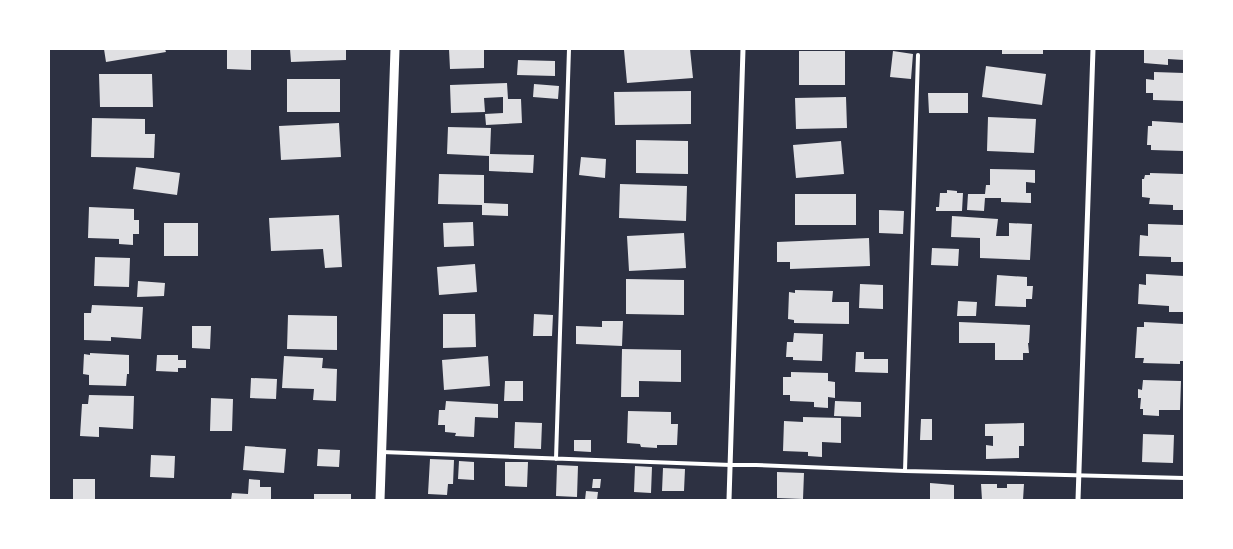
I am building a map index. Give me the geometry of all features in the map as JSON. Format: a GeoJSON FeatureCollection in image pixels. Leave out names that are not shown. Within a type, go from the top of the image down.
{"type":"FeatureCollection","features":[{"type":"Feature","properties":{"kind":"street"},"geometry":{"type":"LineString","coordinates":[[380,500],[395,49]]}},
{"type":"Feature","properties":{"kind":"street"},"geometry":{"type":"LineString","coordinates":[[729,500],[743,49]]}},
{"type":"Feature","properties":{"kind":"street"},"geometry":{"type":"LineString","coordinates":[[1078,500],[1093,49]]}},
{"type":"Feature","properties":{"kind":"lane"},"geometry":{"type":"LineString","coordinates":[[556,459],[569,49]]}},
{"type":"Feature","properties":{"kind":"lane"},"geometry":{"type":"LineString","coordinates":[[905,470],[918,55]]}},
{"type":"Feature","properties":{"kind":"lane"},"geometry":{"type":"LineString","coordinates":[[382,452],[731,466],[756,464],[1184,478]]}},
{"type":"Feature","properties":{"kind":"building"},"geometry":{"type":"Polygon","coordinates":[[[104,49],[165,49],[166,52],[106,62],[104,49]]]}},
{"type":"Feature","properties":{"kind":"building"},"geometry":{"type":"Polygon","coordinates":[[[227,49],[251,49],[251,70],[227,69],[227,49]]]}},
{"type":"Feature","properties":{"kind":"building"},"geometry":{"type":"Polygon","coordinates":[[[290,49],[346,49],[346,60],[291,62],[290,49]]]}},
{"type":"Feature","properties":{"kind":"building"},"geometry":{"type":"Polygon","coordinates":[[[449,49],[484,49],[484,68],[450,69],[449,49]]]}},
{"type":"Feature","properties":{"kind":"building"},"geometry":{"type":"Polygon","coordinates":[[[690,49],[693,78],[627,83],[624,50],[690,49]]]}},
{"type":"Feature","properties":{"kind":"building"},"geometry":{"type":"Polygon","coordinates":[[[1002,49],[1043,49],[1043,54],[1002,54],[1002,49]]]}},
{"type":"Feature","properties":{"kind":"building"},"geometry":{"type":"Polygon","coordinates":[[[1144,49],[1184,49],[1184,60],[1168,59],[1168,65],[1144,63],[1144,49]]]}},
{"type":"Feature","properties":{"kind":"building"},"geometry":{"type":"Polygon","coordinates":[[[799,51],[845,51],[845,85],[799,85],[799,51]]]}},
{"type":"Feature","properties":{"kind":"building"},"geometry":{"type":"Polygon","coordinates":[[[893,51],[913,54],[911,79],[890,77],[893,51]]]}},
{"type":"Feature","properties":{"kind":"building"},"geometry":{"type":"Polygon","coordinates":[[[518,60],[555,61],[555,76],[517,75],[518,60]]]}},
{"type":"Feature","properties":{"kind":"building"},"geometry":{"type":"Polygon","coordinates":[[[986,66],[1046,74],[1042,105],[982,97],[986,66]]]}},
{"type":"Feature","properties":{"kind":"building"},"geometry":{"type":"Polygon","coordinates":[[[1154,72],[1184,73],[1184,101],[1153,100],[1153,93],[1146,93],[1146,79],[1154,80],[1154,72]]]}},
{"type":"Feature","properties":{"kind":"building"},"geometry":{"type":"Polygon","coordinates":[[[99,74],[152,74],[153,107],[100,107],[99,74]]]}},
{"type":"Feature","properties":{"kind":"building"},"geometry":{"type":"Polygon","coordinates":[[[287,79],[340,79],[340,112],[287,112],[287,79]]]}},
{"type":"Feature","properties":{"kind":"building"},"geometry":{"type":"Polygon","coordinates":[[[507,83],[508,99],[521,99],[522,123],[486,125],[485,114],[503,113],[503,97],[484,98],[485,112],[451,113],[450,85],[507,83]]]}},
{"type":"Feature","properties":{"kind":"building"},"geometry":{"type":"Polygon","coordinates":[[[534,84],[559,86],[558,99],[533,97],[534,84]]]}},
{"type":"Feature","properties":{"kind":"building"},"geometry":{"type":"Polygon","coordinates":[[[691,91],[691,124],[615,125],[614,92],[691,91]]]}},
{"type":"Feature","properties":{"kind":"building"},"geometry":{"type":"Polygon","coordinates":[[[928,93],[968,93],[968,113],[929,113],[928,93]]]}},
{"type":"Feature","properties":{"kind":"building"},"geometry":{"type":"Polygon","coordinates":[[[846,97],[847,128],[796,129],[795,98],[846,97]]]}},
{"type":"Feature","properties":{"kind":"building"},"geometry":{"type":"Polygon","coordinates":[[[988,117],[1036,119],[1034,153],[987,151],[988,117]]]}},
{"type":"Feature","properties":{"kind":"building"},"geometry":{"type":"Polygon","coordinates":[[[92,118],[145,119],[145,134],[155,134],[154,158],[91,157],[92,118]]]}},
{"type":"Feature","properties":{"kind":"building"},"geometry":{"type":"Polygon","coordinates":[[[1152,121],[1184,123],[1184,151],[1151,150],[1151,145],[1147,145],[1148,126],[1152,126],[1152,121]]]}},
{"type":"Feature","properties":{"kind":"building"},"geometry":{"type":"Polygon","coordinates":[[[339,123],[341,157],[281,160],[279,126],[339,123]]]}},
{"type":"Feature","properties":{"kind":"building"},"geometry":{"type":"Polygon","coordinates":[[[448,127],[491,128],[490,154],[534,155],[533,173],[489,171],[489,156],[447,154],[448,127]]]}},
{"type":"Feature","properties":{"kind":"building"},"geometry":{"type":"Polygon","coordinates":[[[636,140],[688,141],[688,174],[636,173],[636,140]]]}},
{"type":"Feature","properties":{"kind":"building"},"geometry":{"type":"Polygon","coordinates":[[[841,141],[844,174],[796,178],[793,145],[841,141]]]}},
{"type":"Feature","properties":{"kind":"building"},"geometry":{"type":"Polygon","coordinates":[[[581,157],[606,159],[605,178],[579,175],[581,157]]]}},
{"type":"Feature","properties":{"kind":"building"},"geometry":{"type":"Polygon","coordinates":[[[136,167],[180,173],[177,195],[133,189],[136,167]]]}},
{"type":"Feature","properties":{"kind":"building"},"geometry":{"type":"Polygon","coordinates":[[[990,169],[1035,170],[1035,183],[1026,182],[1026,193],[1031,193],[1031,203],[1001,202],[1001,198],[985,198],[984,211],[967,210],[968,194],[985,194],[986,185],[990,185],[990,169]]]}},
{"type":"Feature","properties":{"kind":"building"},"geometry":{"type":"Polygon","coordinates":[[[1150,173],[1184,174],[1184,210],[1173,210],[1173,205],[1149,204],[1150,198],[1142,197],[1142,179],[1144,179],[1145,175],[1150,175],[1150,173]]]}},
{"type":"Feature","properties":{"kind":"building"},"geometry":{"type":"Polygon","coordinates":[[[439,174],[484,175],[484,203],[508,204],[508,216],[482,215],[482,205],[438,204],[439,174]]]}},
{"type":"Feature","properties":{"kind":"building"},"geometry":{"type":"Polygon","coordinates":[[[620,184],[687,186],[686,221],[619,218],[620,184]]]}},
{"type":"Feature","properties":{"kind":"building"},"geometry":{"type":"Polygon","coordinates":[[[947,190],[963,193],[962,211],[936,211],[936,207],[939,207],[940,193],[947,193],[947,190]]]}},
{"type":"Feature","properties":{"kind":"building"},"geometry":{"type":"Polygon","coordinates":[[[795,194],[856,194],[856,225],[795,225],[795,194]]]}},
{"type":"Feature","properties":{"kind":"building"},"geometry":{"type":"Polygon","coordinates":[[[89,207],[134,209],[134,220],[139,220],[139,234],[133,234],[133,245],[119,244],[119,239],[88,238],[89,207]]]}},
{"type":"Feature","properties":{"kind":"building"},"geometry":{"type":"Polygon","coordinates":[[[879,210],[904,211],[903,234],[879,233],[879,210]]]}},
{"type":"Feature","properties":{"kind":"building"},"geometry":{"type":"Polygon","coordinates":[[[339,215],[342,267],[325,268],[323,249],[271,251],[269,218],[339,215]]]}},
{"type":"Feature","properties":{"kind":"building"},"geometry":{"type":"Polygon","coordinates":[[[952,216],[998,219],[996,236],[1009,236],[1009,223],[1032,224],[1030,260],[980,258],[980,238],[951,237],[952,216]]]}},
{"type":"Feature","properties":{"kind":"building"},"geometry":{"type":"Polygon","coordinates":[[[473,222],[474,246],[444,247],[443,223],[473,222]]]}},
{"type":"Feature","properties":{"kind":"building"},"geometry":{"type":"Polygon","coordinates":[[[164,223],[198,223],[198,256],[164,256],[164,223]]]}},
{"type":"Feature","properties":{"kind":"building"},"geometry":{"type":"Polygon","coordinates":[[[1148,224],[1184,225],[1184,262],[1171,262],[1171,257],[1139,256],[1140,235],[1148,236],[1148,224]]]}},
{"type":"Feature","properties":{"kind":"building"},"geometry":{"type":"Polygon","coordinates":[[[684,233],[686,268],[629,271],[627,236],[684,233]]]}},
{"type":"Feature","properties":{"kind":"building"},"geometry":{"type":"Polygon","coordinates":[[[869,238],[870,266],[790,269],[790,262],[777,262],[777,242],[869,238]]]}},
{"type":"Feature","properties":{"kind":"building"},"geometry":{"type":"Polygon","coordinates":[[[932,248],[959,249],[958,266],[931,265],[932,248]]]}},
{"type":"Feature","properties":{"kind":"building"},"geometry":{"type":"Polygon","coordinates":[[[95,257],[130,258],[129,287],[94,286],[95,257]]]}},
{"type":"Feature","properties":{"kind":"building"},"geometry":{"type":"Polygon","coordinates":[[[475,264],[477,292],[439,295],[437,267],[475,264]]]}},
{"type":"Feature","properties":{"kind":"building"},"geometry":{"type":"Polygon","coordinates":[[[1146,274],[1184,276],[1183,312],[1169,312],[1169,306],[1138,304],[1139,284],[1146,285],[1146,274]]]}},
{"type":"Feature","properties":{"kind":"building"},"geometry":{"type":"Polygon","coordinates":[[[997,275],[1027,277],[1027,286],[1033,286],[1032,299],[1026,299],[1026,307],[995,306],[997,275]]]}},
{"type":"Feature","properties":{"kind":"building"},"geometry":{"type":"Polygon","coordinates":[[[626,279],[684,280],[684,315],[626,314],[626,279]]]}},
{"type":"Feature","properties":{"kind":"building"},"geometry":{"type":"Polygon","coordinates":[[[138,281],[165,283],[164,296],[137,297],[138,281]]]}},
{"type":"Feature","properties":{"kind":"building"},"geometry":{"type":"Polygon","coordinates":[[[860,284],[883,285],[883,309],[859,308],[860,284]]]}},
{"type":"Feature","properties":{"kind":"building"},"geometry":{"type":"Polygon","coordinates":[[[795,290],[833,291],[832,302],[849,302],[849,324],[794,323],[794,320],[788,319],[789,292],[795,293],[795,290]]]}},
{"type":"Feature","properties":{"kind":"building"},"geometry":{"type":"Polygon","coordinates":[[[958,301],[977,302],[976,316],[957,316],[958,301]]]}},
{"type":"Feature","properties":{"kind":"building"},"geometry":{"type":"Polygon","coordinates":[[[92,305],[143,307],[141,339],[111,337],[111,341],[84,340],[84,313],[91,313],[92,305]]]}},
{"type":"Feature","properties":{"kind":"building"},"geometry":{"type":"Polygon","coordinates":[[[443,314],[475,314],[476,347],[443,348],[443,314]]]}},
{"type":"Feature","properties":{"kind":"building"},"geometry":{"type":"Polygon","coordinates":[[[534,314],[553,315],[552,336],[533,336],[534,314]]]}},
{"type":"Feature","properties":{"kind":"building"},"geometry":{"type":"Polygon","coordinates":[[[288,315],[337,316],[337,350],[287,349],[288,315]]]}},
{"type":"Feature","properties":{"kind":"building"},"geometry":{"type":"Polygon","coordinates":[[[602,321],[623,321],[622,346],[576,344],[576,326],[602,327],[602,321]]]}},
{"type":"Feature","properties":{"kind":"building"},"geometry":{"type":"Polygon","coordinates":[[[959,322],[1030,325],[1029,353],[1023,353],[1023,360],[995,360],[995,343],[959,343],[959,322]]]}},
{"type":"Feature","properties":{"kind":"building"},"geometry":{"type":"Polygon","coordinates":[[[1144,322],[1184,324],[1184,361],[1180,361],[1180,364],[1143,363],[1144,358],[1135,358],[1137,327],[1144,327],[1144,322]]]}},
{"type":"Feature","properties":{"kind":"building"},"geometry":{"type":"Polygon","coordinates":[[[192,326],[211,326],[210,349],[192,348],[192,326]]]}},
{"type":"Feature","properties":{"kind":"building"},"geometry":{"type":"Polygon","coordinates":[[[794,333],[823,334],[822,361],[793,360],[793,357],[786,357],[787,342],[793,342],[794,333]]]}},
{"type":"Feature","properties":{"kind":"building"},"geometry":{"type":"Polygon","coordinates":[[[622,349],[681,350],[681,382],[639,381],[639,397],[621,397],[622,349]]]}},
{"type":"Feature","properties":{"kind":"building"},"geometry":{"type":"Polygon","coordinates":[[[856,352],[864,352],[864,359],[888,359],[888,373],[855,372],[856,352]]]}},
{"type":"Feature","properties":{"kind":"building"},"geometry":{"type":"Polygon","coordinates":[[[90,353],[129,355],[129,374],[127,374],[126,386],[89,385],[89,375],[83,374],[84,354],[90,355],[90,353]]]}},
{"type":"Feature","properties":{"kind":"building"},"geometry":{"type":"Polygon","coordinates":[[[157,355],[178,355],[178,360],[186,360],[186,368],[178,368],[178,372],[156,371],[157,355]]]}},
{"type":"Feature","properties":{"kind":"building"},"geometry":{"type":"Polygon","coordinates":[[[284,356],[323,358],[322,368],[337,369],[336,401],[313,400],[314,389],[282,388],[284,356]]]}},
{"type":"Feature","properties":{"kind":"building"},"geometry":{"type":"Polygon","coordinates":[[[488,356],[490,386],[444,390],[442,360],[488,356]]]}},
{"type":"Feature","properties":{"kind":"building"},"geometry":{"type":"Polygon","coordinates":[[[791,372],[828,373],[828,381],[835,382],[835,398],[828,397],[828,408],[814,407],[814,402],[790,401],[790,395],[783,395],[783,377],[791,377],[791,372]]]}},
{"type":"Feature","properties":{"kind":"building"},"geometry":{"type":"Polygon","coordinates":[[[251,378],[277,379],[276,399],[250,398],[251,378]]]}},
{"type":"Feature","properties":{"kind":"building"},"geometry":{"type":"Polygon","coordinates":[[[1143,380],[1181,381],[1180,410],[1159,410],[1159,416],[1143,415],[1143,409],[1140,409],[1141,398],[1138,398],[1138,389],[1142,390],[1143,380]]]}},
{"type":"Feature","properties":{"kind":"building"},"geometry":{"type":"Polygon","coordinates":[[[505,381],[523,381],[523,401],[504,401],[505,381]]]}},
{"type":"Feature","properties":{"kind":"building"},"geometry":{"type":"Polygon","coordinates":[[[89,395],[134,396],[133,429],[99,427],[99,437],[80,436],[82,404],[88,404],[89,395]]]}},
{"type":"Feature","properties":{"kind":"building"},"geometry":{"type":"Polygon","coordinates":[[[211,398],[233,399],[232,431],[210,431],[211,398]]]}},
{"type":"Feature","properties":{"kind":"building"},"geometry":{"type":"Polygon","coordinates":[[[446,401],[498,404],[498,418],[475,417],[474,437],[455,436],[456,433],[445,432],[445,425],[438,425],[439,410],[445,410],[446,401]]]}},
{"type":"Feature","properties":{"kind":"building"},"geometry":{"type":"Polygon","coordinates":[[[835,401],[861,402],[861,417],[834,416],[835,401]]]}},
{"type":"Feature","properties":{"kind":"building"},"geometry":{"type":"Polygon","coordinates":[[[628,411],[671,412],[671,424],[678,424],[677,445],[657,445],[657,448],[641,447],[640,444],[627,443],[628,411]]]}},
{"type":"Feature","properties":{"kind":"building"},"geometry":{"type":"Polygon","coordinates":[[[803,417],[841,418],[841,443],[822,442],[822,457],[808,456],[808,452],[783,451],[784,421],[803,422],[803,417]]]}},
{"type":"Feature","properties":{"kind":"building"},"geometry":{"type":"Polygon","coordinates":[[[921,419],[932,419],[932,440],[920,440],[921,419]]]}},
{"type":"Feature","properties":{"kind":"building"},"geometry":{"type":"Polygon","coordinates":[[[515,422],[542,423],[541,449],[514,448],[515,422]]]}},
{"type":"Feature","properties":{"kind":"building"},"geometry":{"type":"Polygon","coordinates":[[[1024,423],[1024,446],[1019,446],[1019,458],[986,459],[986,445],[993,446],[993,436],[985,436],[985,424],[1024,423]]]}},
{"type":"Feature","properties":{"kind":"building"},"geometry":{"type":"Polygon","coordinates":[[[1143,434],[1174,435],[1173,463],[1142,462],[1143,434]]]}},
{"type":"Feature","properties":{"kind":"building"},"geometry":{"type":"Polygon","coordinates":[[[574,440],[591,440],[591,452],[574,451],[574,440]]]}},
{"type":"Feature","properties":{"kind":"building"},"geometry":{"type":"Polygon","coordinates":[[[245,446],[286,449],[284,473],[243,470],[245,446]]]}},
{"type":"Feature","properties":{"kind":"building"},"geometry":{"type":"Polygon","coordinates":[[[318,449],[340,450],[339,467],[317,466],[318,449]]]}},
{"type":"Feature","properties":{"kind":"building"},"geometry":{"type":"Polygon","coordinates":[[[151,455],[175,456],[174,478],[150,477],[151,455]]]}},
{"type":"Feature","properties":{"kind":"building"},"geometry":{"type":"Polygon","coordinates":[[[430,459],[454,460],[453,484],[448,484],[447,495],[428,494],[430,459]]]}},
{"type":"Feature","properties":{"kind":"building"},"geometry":{"type":"Polygon","coordinates":[[[459,461],[474,462],[474,480],[458,479],[459,461]]]}},
{"type":"Feature","properties":{"kind":"building"},"geometry":{"type":"Polygon","coordinates":[[[505,462],[528,462],[527,487],[505,486],[505,462]]]}},
{"type":"Feature","properties":{"kind":"building"},"geometry":{"type":"Polygon","coordinates":[[[557,465],[578,466],[577,497],[556,496],[557,465]]]}},
{"type":"Feature","properties":{"kind":"building"},"geometry":{"type":"Polygon","coordinates":[[[635,466],[652,467],[651,493],[634,492],[635,466]]]}},
{"type":"Feature","properties":{"kind":"building"},"geometry":{"type":"Polygon","coordinates":[[[663,468],[685,469],[684,491],[662,491],[663,468]]]}},
{"type":"Feature","properties":{"kind":"building"},"geometry":{"type":"Polygon","coordinates":[[[777,472],[804,473],[803,499],[777,498],[777,472]]]}},
{"type":"Feature","properties":{"kind":"building"},"geometry":{"type":"Polygon","coordinates":[[[73,479],[95,479],[95,500],[73,500],[73,479]]]}},
{"type":"Feature","properties":{"kind":"building"},"geometry":{"type":"Polygon","coordinates":[[[249,479],[260,480],[260,487],[271,487],[271,500],[231,500],[232,493],[248,494],[249,479]]]}},
{"type":"Feature","properties":{"kind":"building"},"geometry":{"type":"Polygon","coordinates":[[[593,479],[601,479],[600,488],[592,488],[593,479]]]}},
{"type":"Feature","properties":{"kind":"building"},"geometry":{"type":"Polygon","coordinates":[[[930,483],[954,485],[954,500],[930,500],[930,483]]]}},
{"type":"Feature","properties":{"kind":"building"},"geometry":{"type":"Polygon","coordinates":[[[981,484],[997,484],[997,488],[1007,488],[1007,484],[1024,484],[1023,500],[982,500],[981,484]]]}},
{"type":"Feature","properties":{"kind":"building"},"geometry":{"type":"Polygon","coordinates":[[[586,491],[598,492],[597,500],[585,500],[586,491]]]}},
{"type":"Feature","properties":{"kind":"building"},"geometry":{"type":"Polygon","coordinates":[[[314,494],[351,494],[351,500],[314,500],[314,494]]]}}]}
